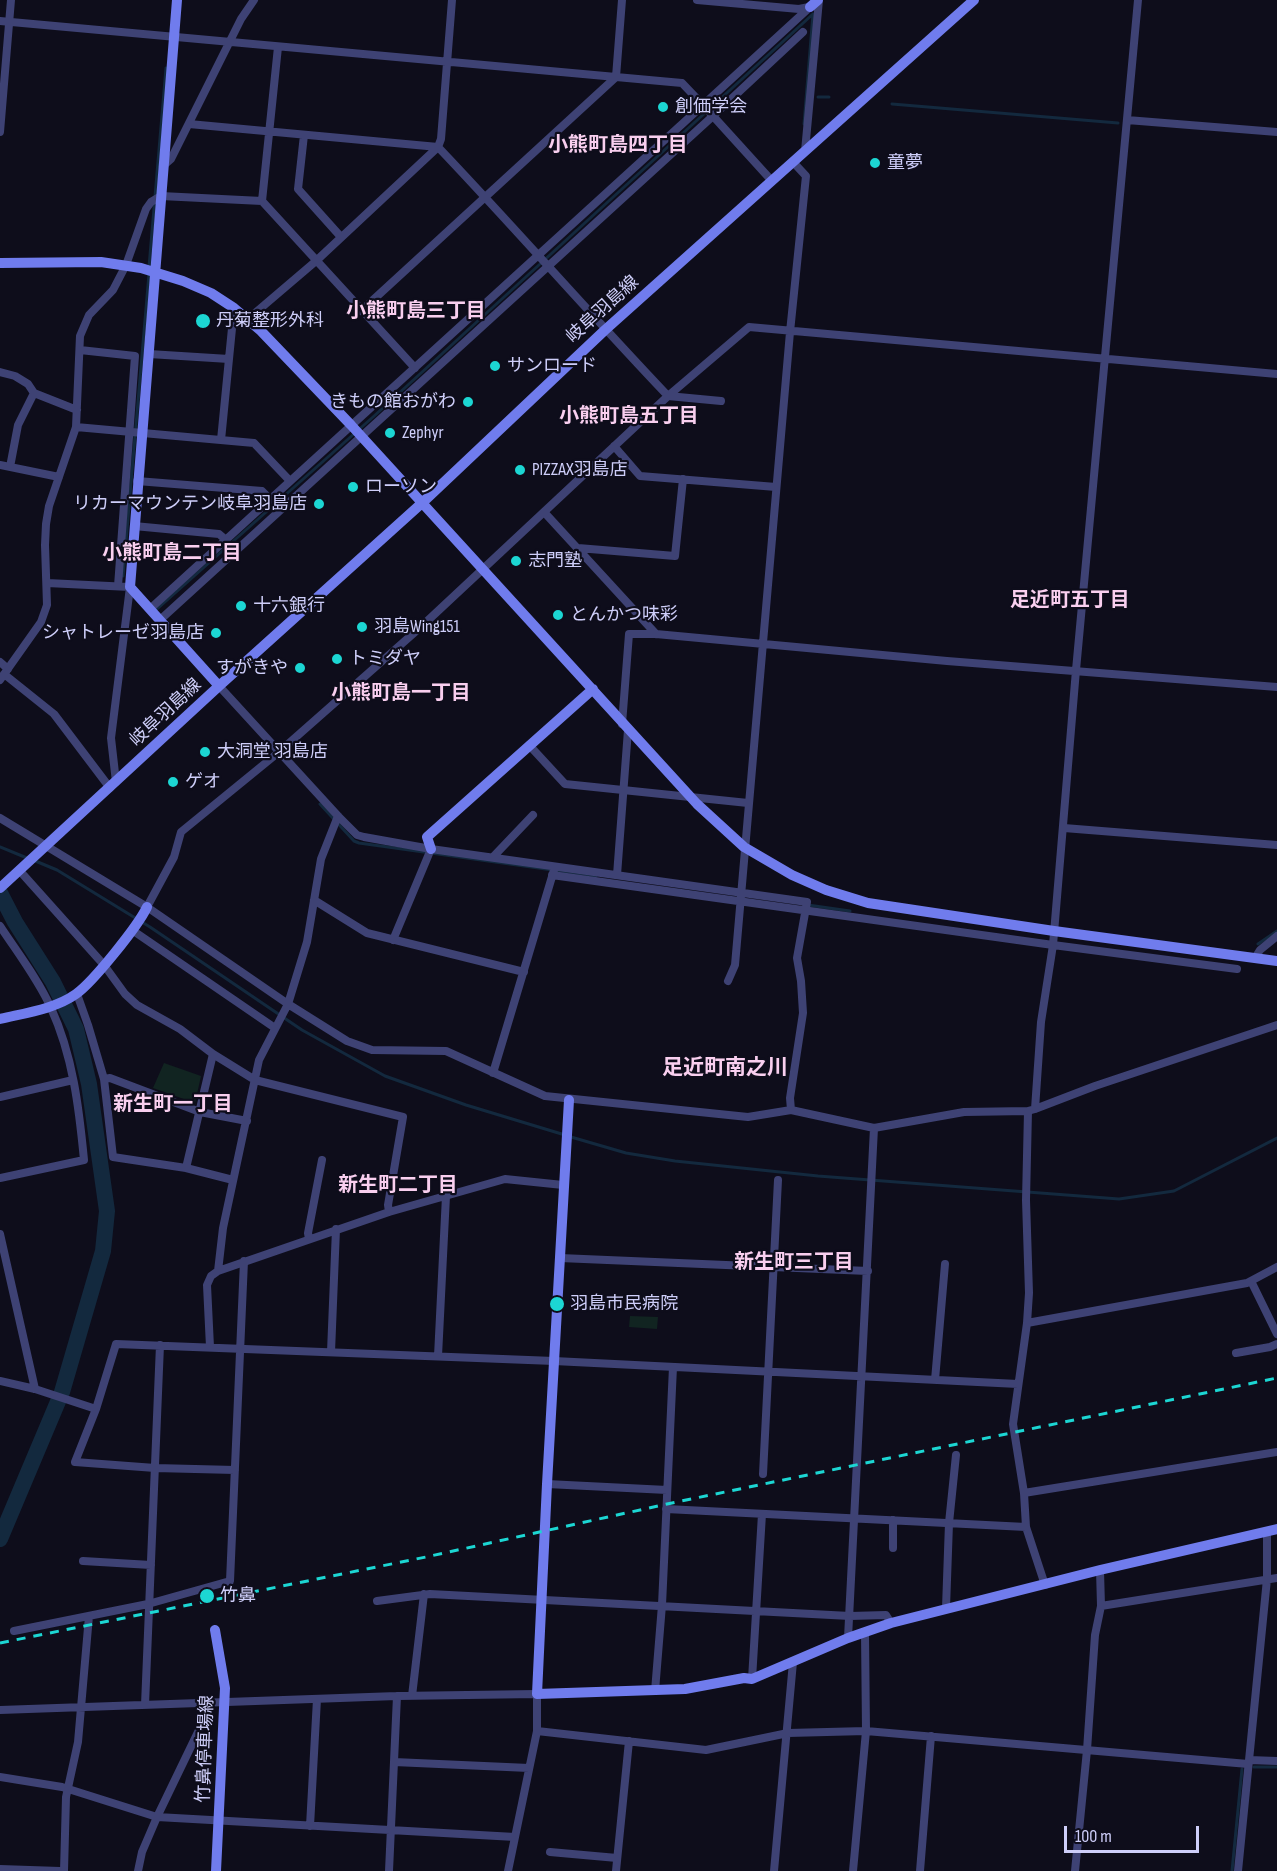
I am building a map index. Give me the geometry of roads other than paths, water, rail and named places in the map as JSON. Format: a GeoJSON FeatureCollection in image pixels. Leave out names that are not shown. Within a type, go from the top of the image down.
{"type":"FeatureCollection","features":[{"type":"Feature","properties":{"kind":"street"},"geometry":{"type":"LineString","coordinates":[[0,132],[4,22],[11,0]]}},
{"type":"Feature","properties":{"kind":"street"},"geometry":{"type":"LineString","coordinates":[[118,586],[129,507],[143,356],[156,272],[177,0]]}},
{"type":"Feature","properties":{"kind":"street"},"geometry":{"type":"LineString","coordinates":[[163,166],[171,159],[241,18],[254,0]]}},
{"type":"Feature","properties":{"kind":"street"},"geometry":{"type":"LineString","coordinates":[[248,319],[316,261],[438,147],[441,139],[452,0]]}},
{"type":"Feature","properties":{"kind":"street"},"geometry":{"type":"LineString","coordinates":[[361,311],[616,77],[622,0]]}},
{"type":"Feature","properties":{"kind":"street"},"geometry":{"type":"LineString","coordinates":[[697,0],[799,9],[816,2]]}},
{"type":"Feature","properties":{"kind":"street","name":"岐阜羽島線"},"geometry":{"type":"LineString","coordinates":[[3,885],[422,503],[605,330],[974,0]]}},
{"type":"Feature","properties":{"kind":"street"},"geometry":{"type":"LineString","coordinates":[[1045,1585],[1026,1527],[1024,1493],[1012,1424],[1027,1323],[1029,1293],[1026,1180],[1041,1022],[1053,945],[1138,0]]}},
{"type":"Feature","properties":{"kind":"street"},"geometry":{"type":"LineString","coordinates":[[151,608],[816,2]]}},
{"type":"Feature","properties":{"kind":"street"},"geometry":{"type":"LineString","coordinates":[[805,151],[816,2]]}},
{"type":"Feature","properties":{"kind":"street"},"geometry":{"type":"LineString","coordinates":[[4,22],[682,82],[772,181]]}},
{"type":"Feature","properties":{"kind":"street"},"geometry":{"type":"LineString","coordinates":[[161,619],[803,32]]}},
{"type":"Feature","properties":{"kind":"street"},"geometry":{"type":"LineString","coordinates":[[261,201],[278,47]]}},
{"type":"Feature","properties":{"kind":"street"},"geometry":{"type":"LineString","coordinates":[[1127,120],[1277,132]]}},
{"type":"Feature","properties":{"kind":"street"},"geometry":{"type":"LineString","coordinates":[[189,124],[438,147],[668,396],[721,400]]}},
{"type":"Feature","properties":{"kind":"street"},"geometry":{"type":"LineString","coordinates":[[304,135],[298,189],[341,237]]}},
{"type":"Feature","properties":{"kind":"street"},"geometry":{"type":"LineString","coordinates":[[728,981],[735,965],[776,487],[806,176],[793,162]]}},
{"type":"Feature","properties":{"kind":"street"},"geometry":{"type":"LineString","coordinates":[[4,674],[41,622],[47,605],[46,524],[49,506],[76,427],[80,336],[89,315],[113,290],[126,265],[146,209],[151,202],[161,196],[261,201],[415,368]]}},
{"type":"Feature","properties":{"kind":"street"},"geometry":{"type":"LineString","coordinates":[[0,262],[66,261],[126,265],[156,272],[210,293],[234,308],[248,319],[351,425],[690,797],[744,847],[792,875],[826,890],[868,903],[1277,961]]}},
{"type":"Feature","properties":{"kind":"street"},"geometry":{"type":"LineString","coordinates":[[221,440],[234,308]]}},
{"type":"Feature","properties":{"kind":"street"},"geometry":{"type":"LineString","coordinates":[[0,1019],[53,1005],[74,995],[104,965],[146,910],[174,857],[181,832],[279,752],[423,625],[668,396],[749,327],[1277,374]]}},
{"type":"Feature","properties":{"kind":"street"},"geometry":{"type":"LineString","coordinates":[[80,350],[143,356],[229,359]]}},
{"type":"Feature","properties":{"kind":"street"},"geometry":{"type":"LineString","coordinates":[[0,372],[15,376],[28,384],[34,393],[77,410]]}},
{"type":"Feature","properties":{"kind":"street"},"geometry":{"type":"LineString","coordinates":[[10,467],[18,425],[34,393]]}},
{"type":"Feature","properties":{"kind":"street"},"geometry":{"type":"LineString","coordinates":[[76,427],[254,443],[290,481]]}},
{"type":"Feature","properties":{"kind":"street"},"geometry":{"type":"LineString","coordinates":[[113,785],[111,738],[130,587],[134,526],[129,507],[137,481],[135,433]]}},
{"type":"Feature","properties":{"kind":"street"},"geometry":{"type":"LineString","coordinates":[[614,446],[640,476],[776,487]]}},
{"type":"Feature","properties":{"kind":"street"},"geometry":{"type":"LineString","coordinates":[[0,465],[59,477]]}},
{"type":"Feature","properties":{"kind":"street"},"geometry":{"type":"LineString","coordinates":[[578,548],[675,555],[683,479]]}},
{"type":"Feature","properties":{"kind":"street"},"geometry":{"type":"LineString","coordinates":[[137,481],[261,492],[270,499]]}},
{"type":"Feature","properties":{"kind":"street"},"geometry":{"type":"LineString","coordinates":[[543,512],[656,634]]}},
{"type":"Feature","properties":{"kind":"street"},"geometry":{"type":"LineString","coordinates":[[134,526],[219,534],[226,540]]}},
{"type":"Feature","properties":{"kind":"street"},"geometry":{"type":"LineString","coordinates":[[47,583],[130,587],[357,835],[431,849],[493,857],[554,871],[741,897]]}},
{"type":"Feature","properties":{"kind":"street"},"geometry":{"type":"LineString","coordinates":[[616,875],[624,790],[629,634],[656,634],[947,661],[1277,687]]}},
{"type":"Feature","properties":{"kind":"street"},"geometry":{"type":"LineString","coordinates":[[0,662],[4,674],[54,714],[113,785]]}},
{"type":"Feature","properties":{"kind":"street"},"geometry":{"type":"LineString","coordinates":[[393,940],[431,849],[428,837],[593,689]]}},
{"type":"Feature","properties":{"kind":"street"},"geometry":{"type":"LineString","coordinates":[[530,745],[565,784],[748,803]]}},
{"type":"Feature","properties":{"kind":"street"},"geometry":{"type":"LineString","coordinates":[[493,857],[533,815]]}},
{"type":"Feature","properties":{"kind":"street"},"geometry":{"type":"LineString","coordinates":[[218,1270],[223,1228],[259,1060],[287,1007],[307,942],[321,860],[338,816]]}},
{"type":"Feature","properties":{"kind":"street"},"geometry":{"type":"LineString","coordinates":[[0,818],[44,848],[146,910],[287,1007],[347,1041],[372,1050],[446,1051],[545,1096],[569,1100],[747,1117],[791,1110],[874,1128],[964,1112],[1032,1110],[1095,1086],[1277,1025]]}},
{"type":"Feature","properties":{"kind":"street"},"geometry":{"type":"LineString","coordinates":[[1064,828],[1277,845]]}},
{"type":"Feature","properties":{"kind":"street"},"geometry":{"type":"LineString","coordinates":[[20,868],[104,965],[125,994],[137,1005],[180,1029],[213,1054],[255,1080],[403,1118],[388,1205],[389,1212]]}},
{"type":"Feature","properties":{"kind":"street"},"geometry":{"type":"LineString","coordinates":[[554,871],[616,875],[807,909],[1237,969]]}},
{"type":"Feature","properties":{"kind":"street"},"geometry":{"type":"LineString","coordinates":[[493,1073],[554,871]]}},
{"type":"Feature","properties":{"kind":"street"},"geometry":{"type":"LineString","coordinates":[[314,900],[367,933],[524,972]]}},
{"type":"Feature","properties":{"kind":"street"},"geometry":{"type":"LineString","coordinates":[[791,1110],[790,1098],[803,1013],[797,958],[807,909]]}},
{"type":"Feature","properties":{"kind":"street"},"geometry":{"type":"LineString","coordinates":[[0,926],[53,1005],[64,1040],[78,1101],[84,1160],[0,1178]]}},
{"type":"Feature","properties":{"kind":"street"},"geometry":{"type":"LineString","coordinates":[[133,928],[277,1026]]}},
{"type":"Feature","properties":{"kind":"street"},"geometry":{"type":"LineString","coordinates":[[1255,958],[1260,950],[1277,936]]}},
{"type":"Feature","properties":{"kind":"street"},"geometry":{"type":"LineString","coordinates":[[74,995],[88,1025],[104,1079],[113,1157],[186,1168],[233,1180]]}},
{"type":"Feature","properties":{"kind":"street"},"geometry":{"type":"LineString","coordinates":[[186,1168],[213,1054]]}},
{"type":"Feature","properties":{"kind":"street"},"geometry":{"type":"LineString","coordinates":[[104,1079],[110,1078],[200,1112],[247,1121]]}},
{"type":"Feature","properties":{"kind":"street"},"geometry":{"type":"LineString","coordinates":[[0,1098],[73,1080]]}},
{"type":"Feature","properties":{"kind":"street"},"geometry":{"type":"LineString","coordinates":[[508,1871],[537,1731],[547,1484],[569,1100]]}},
{"type":"Feature","properties":{"kind":"street"},"geometry":{"type":"LineString","coordinates":[[848,1638],[874,1128]]}},
{"type":"Feature","properties":{"kind":"street"},"geometry":{"type":"LineString","coordinates":[[309,1239],[308,1233],[322,1160]]}},
{"type":"Feature","properties":{"kind":"street"},"geometry":{"type":"LineString","coordinates":[[210,1347],[207,1285],[211,1276],[218,1270],[389,1212],[505,1179],[563,1185]]}},
{"type":"Feature","properties":{"kind":"street"},"geometry":{"type":"LineString","coordinates":[[763,1474],[778,1180]]}},
{"type":"Feature","properties":{"kind":"street"},"geometry":{"type":"LineString","coordinates":[[438,1356],[446,1196]]}},
{"type":"Feature","properties":{"kind":"street"},"geometry":{"type":"LineString","coordinates":[[331,1352],[336,1229]]}},
{"type":"Feature","properties":{"kind":"street"},"geometry":{"type":"LineString","coordinates":[[0,1234],[35,1389]]}},
{"type":"Feature","properties":{"kind":"street"},"geometry":{"type":"LineString","coordinates":[[560,1258],[868,1271]]}},
{"type":"Feature","properties":{"kind":"street"},"geometry":{"type":"LineString","coordinates":[[14,1631],[148,1604],[230,1581],[244,1261]]}},
{"type":"Feature","properties":{"kind":"street"},"geometry":{"type":"LineString","coordinates":[[935,1380],[945,1264]]}},
{"type":"Feature","properties":{"kind":"street"},"geometry":{"type":"LineString","coordinates":[[1027,1323],[1251,1281],[1277,1267]]}},
{"type":"Feature","properties":{"kind":"street"},"geometry":{"type":"LineString","coordinates":[[1251,1281],[1277,1334]]}},
{"type":"Feature","properties":{"kind":"street"},"geometry":{"type":"LineString","coordinates":[[235,1470],[154,1468],[75,1462],[96,1409],[116,1344],[554,1361],[1018,1384]]}},
{"type":"Feature","properties":{"kind":"street"},"geometry":{"type":"LineString","coordinates":[[1236,1353],[1277,1344]]}},
{"type":"Feature","properties":{"kind":"street"},"geometry":{"type":"LineString","coordinates":[[145,1705],[160,1345]]}},
{"type":"Feature","properties":{"kind":"street"},"geometry":{"type":"LineString","coordinates":[[655,1691],[662,1605],[673,1367]]}},
{"type":"Feature","properties":{"kind":"street"},"geometry":{"type":"LineString","coordinates":[[0,1381],[35,1389],[96,1409]]}},
{"type":"Feature","properties":{"kind":"street"},"geometry":{"type":"LineString","coordinates":[[1024,1493],[1277,1452]]}},
{"type":"Feature","properties":{"kind":"street"},"geometry":{"type":"LineString","coordinates":[[946,1608],[956,1455]]}},
{"type":"Feature","properties":{"kind":"street"},"geometry":{"type":"LineString","coordinates":[[547,1484],[667,1490]]}},
{"type":"Feature","properties":{"kind":"street"},"geometry":{"type":"LineString","coordinates":[[666,1509],[1026,1527]]}},
{"type":"Feature","properties":{"kind":"street"},"geometry":{"type":"LineString","coordinates":[[752,1679],[762,1514]]}},
{"type":"Feature","properties":{"kind":"street"},"geometry":{"type":"LineString","coordinates":[[893,1520],[893,1548]]}},
{"type":"Feature","properties":{"kind":"street"},"geometry":{"type":"LineString","coordinates":[[0,1710],[397,1696],[685,1689],[744,1678],[752,1679],[848,1638],[946,1608],[1272,1531],[1238,1871]]}},
{"type":"Feature","properties":{"kind":"street"},"geometry":{"type":"LineString","coordinates":[[84,1561],[150,1565]]}},
{"type":"Feature","properties":{"kind":"street"},"geometry":{"type":"LineString","coordinates":[[1075,1871],[1095,1635],[1101,1606],[1100,1570]]}},
{"type":"Feature","properties":{"kind":"street"},"geometry":{"type":"LineString","coordinates":[[1101,1606],[1277,1578]]}},
{"type":"Feature","properties":{"kind":"street"},"geometry":{"type":"LineString","coordinates":[[412,1696],[424,1594]]}},
{"type":"Feature","properties":{"kind":"street"},"geometry":{"type":"LineString","coordinates":[[377,1601],[424,1594],[543,1599],[850,1616],[886,1615],[891,1623]]}},
{"type":"Feature","properties":{"kind":"street"},"geometry":{"type":"LineString","coordinates":[[0,1869],[62,1871],[67,1790],[78,1742],[88,1616]]}},
{"type":"Feature","properties":{"kind":"street","name":"竹鼻停車場線"},"geometry":{"type":"LineString","coordinates":[[215,1630],[225,1688],[216,1871]]}},
{"type":"Feature","properties":{"kind":"street"},"geometry":{"type":"LineString","coordinates":[[853,1871],[866,1731],[865,1633]]}},
{"type":"Feature","properties":{"kind":"street"},"geometry":{"type":"LineString","coordinates":[[774,1871],[794,1662]]}},
{"type":"Feature","properties":{"kind":"street"},"geometry":{"type":"LineString","coordinates":[[389,1871],[397,1696]]}},
{"type":"Feature","properties":{"kind":"street"},"geometry":{"type":"LineString","coordinates":[[310,1826],[317,1699]]}},
{"type":"Feature","properties":{"kind":"street"},"geometry":{"type":"LineString","coordinates":[[138,1871],[142,1852],[157,1817],[212,1704]]}},
{"type":"Feature","properties":{"kind":"street"},"geometry":{"type":"LineString","coordinates":[[537,1731],[706,1750],[788,1733],[866,1731],[1248,1762],[1277,1761]]}},
{"type":"Feature","properties":{"kind":"street"},"geometry":{"type":"LineString","coordinates":[[920,1871],[932,1736]]}},
{"type":"Feature","properties":{"kind":"street"},"geometry":{"type":"LineString","coordinates":[[616,1871],[629,1741]]}},
{"type":"Feature","properties":{"kind":"street"},"geometry":{"type":"LineString","coordinates":[[394,1762],[530,1768]]}},
{"type":"Feature","properties":{"kind":"street"},"geometry":{"type":"LineString","coordinates":[[0,1777],[67,1790],[157,1817],[515,1837]]}},
{"type":"Feature","properties":{"kind":"street"},"geometry":{"type":"LineString","coordinates":[[550,1852],[617,1858]]}},
{"type":"Feature","properties":{"kind":"waterway"},"geometry":{"type":"LineString","coordinates":[[804,124],[813,14]]}},
{"type":"Feature","properties":{"kind":"waterway"},"geometry":{"type":"LineString","coordinates":[[157,609],[373,417],[813,14]]}},
{"type":"Feature","properties":{"kind":"waterway"},"geometry":{"type":"LineString","coordinates":[[149,267],[166,68]]}},
{"type":"Feature","properties":{"kind":"waterway"},"geometry":{"type":"LineString","coordinates":[[818,97],[829,97]]}},
{"type":"Feature","properties":{"kind":"waterway"},"geometry":{"type":"LineString","coordinates":[[892,104],[1118,123]]}},
{"type":"Feature","properties":{"kind":"waterway"},"geometry":{"type":"LineString","coordinates":[[123,576],[149,274]]}},
{"type":"Feature","properties":{"kind":"waterway"},"geometry":{"type":"LineString","coordinates":[[320,804],[354,841],[359,843],[596,876]]}},
{"type":"Feature","properties":{"kind":"waterway"},"geometry":{"type":"LineString","coordinates":[[0,847],[27,858]]}},
{"type":"Feature","properties":{"kind":"waterway"},"geometry":{"type":"LineString","coordinates":[[33,860],[57,870],[150,927],[302,1030],[385,1076],[466,1105],[565,1135]]}},
{"type":"Feature","properties":{"kind":"waterway"},"geometry":{"type":"LineString","coordinates":[[0,893],[15,922],[53,982],[76,1029],[89,1084],[107,1211],[103,1251],[62,1392],[0,1539]]}},
{"type":"Feature","properties":{"kind":"waterway"},"geometry":{"type":"LineString","coordinates":[[808,905],[850,911]]}},
{"type":"Feature","properties":{"kind":"waterway"},"geometry":{"type":"LineString","coordinates":[[1258,944],[1277,931]]}},
{"type":"Feature","properties":{"kind":"waterway"},"geometry":{"type":"LineString","coordinates":[[571,1137],[626,1153],[675,1161],[818,1176],[1119,1199],[1174,1191],[1277,1138]]}},
{"type":"Feature","properties":{"kind":"waterway"},"geometry":{"type":"LineString","coordinates":[[1254,1767],[1277,1767]]}},
{"type":"Feature","properties":{"kind":"waterway"},"geometry":{"type":"LineString","coordinates":[[1232,1871],[1242,1769]]}},
{"type":"Feature","properties":{"kind":"railway"},"geometry":{"type":"LineString","coordinates":[[0,1643],[426,1557],[667,1504],[1277,1378]]}},
{"type":"Feature","properties":{"kind":"place","name":"創価学会"},"geometry":{"type":"Point","coordinates":[663,107]}},
{"type":"Feature","properties":{"kind":"place","name":"童夢"},"geometry":{"type":"Point","coordinates":[875,163]}},
{"type":"Feature","properties":{"kind":"place","name":"丹菊整形外科"},"geometry":{"type":"Point","coordinates":[203,321]}},
{"type":"Feature","properties":{"kind":"place","name":"サンロード"},"geometry":{"type":"Point","coordinates":[495,366]}},
{"type":"Feature","properties":{"kind":"place","name":"きもの館おがわ"},"geometry":{"type":"Point","coordinates":[468,402]}},
{"type":"Feature","properties":{"kind":"place","name":"Zephyr"},"geometry":{"type":"Point","coordinates":[390,433]}},
{"type":"Feature","properties":{"kind":"place","name":"PIZZAX羽島店"},"geometry":{"type":"Point","coordinates":[520,470]}},
{"type":"Feature","properties":{"kind":"place","name":"ローソン"},"geometry":{"type":"Point","coordinates":[353,487]}},
{"type":"Feature","properties":{"kind":"place","name":"リカーマウンテン岐阜羽島店"},"geometry":{"type":"Point","coordinates":[319,504]}},
{"type":"Feature","properties":{"kind":"place","name":"志門塾"},"geometry":{"type":"Point","coordinates":[516,561]}},
{"type":"Feature","properties":{"kind":"place","name":"十六銀行"},"geometry":{"type":"Point","coordinates":[241,606]}},
{"type":"Feature","properties":{"kind":"place","name":"とんかつ味彩"},"geometry":{"type":"Point","coordinates":[558,615]}},
{"type":"Feature","properties":{"kind":"place","name":"羽島Wing151"},"geometry":{"type":"Point","coordinates":[362,627]}},
{"type":"Feature","properties":{"kind":"place","name":"シャトレーゼ羽島店"},"geometry":{"type":"Point","coordinates":[216,633]}},
{"type":"Feature","properties":{"kind":"place","name":"トミダヤ"},"geometry":{"type":"Point","coordinates":[337,659]}},
{"type":"Feature","properties":{"kind":"place","name":"すがきや"},"geometry":{"type":"Point","coordinates":[300,668]}},
{"type":"Feature","properties":{"kind":"place","name":"大洞堂 羽島店"},"geometry":{"type":"Point","coordinates":[205,752]}},
{"type":"Feature","properties":{"kind":"place","name":"ゲオ"},"geometry":{"type":"Point","coordinates":[173,782]}},
{"type":"Feature","properties":{"kind":"place","name":"羽島市民病院"},"geometry":{"type":"Point","coordinates":[557,1304]}},
{"type":"Feature","properties":{"kind":"place","name":"竹鼻"},"geometry":{"type":"Point","coordinates":[207,1596]}},
{"type":"Feature","properties":{"kind":"district","name":"小熊町島四丁目"},"geometry":{"type":"Point","coordinates":[618,146]}},
{"type":"Feature","properties":{"kind":"district","name":"小熊町島三丁目"},"geometry":{"type":"Point","coordinates":[416,312]}},
{"type":"Feature","properties":{"kind":"district","name":"小熊町島五丁目"},"geometry":{"type":"Point","coordinates":[629,417]}},
{"type":"Feature","properties":{"kind":"district","name":"小熊町島二丁目"},"geometry":{"type":"Point","coordinates":[172,554]}},
{"type":"Feature","properties":{"kind":"district","name":"足近町五丁目"},"geometry":{"type":"Point","coordinates":[1070,601]}},
{"type":"Feature","properties":{"kind":"district","name":"小熊町島一丁目"},"geometry":{"type":"Point","coordinates":[401,694]}},
{"type":"Feature","properties":{"kind":"district","name":"足近町南之川"},"geometry":{"type":"Point","coordinates":[725,1069]}},
{"type":"Feature","properties":{"kind":"district","name":"新生町一丁目"},"geometry":{"type":"Point","coordinates":[173,1105]}},
{"type":"Feature","properties":{"kind":"district","name":"新生町二丁目"},"geometry":{"type":"Point","coordinates":[398,1186]}},
{"type":"Feature","properties":{"kind":"district","name":"新生町三丁目"},"geometry":{"type":"Point","coordinates":[794,1263]}}]}
